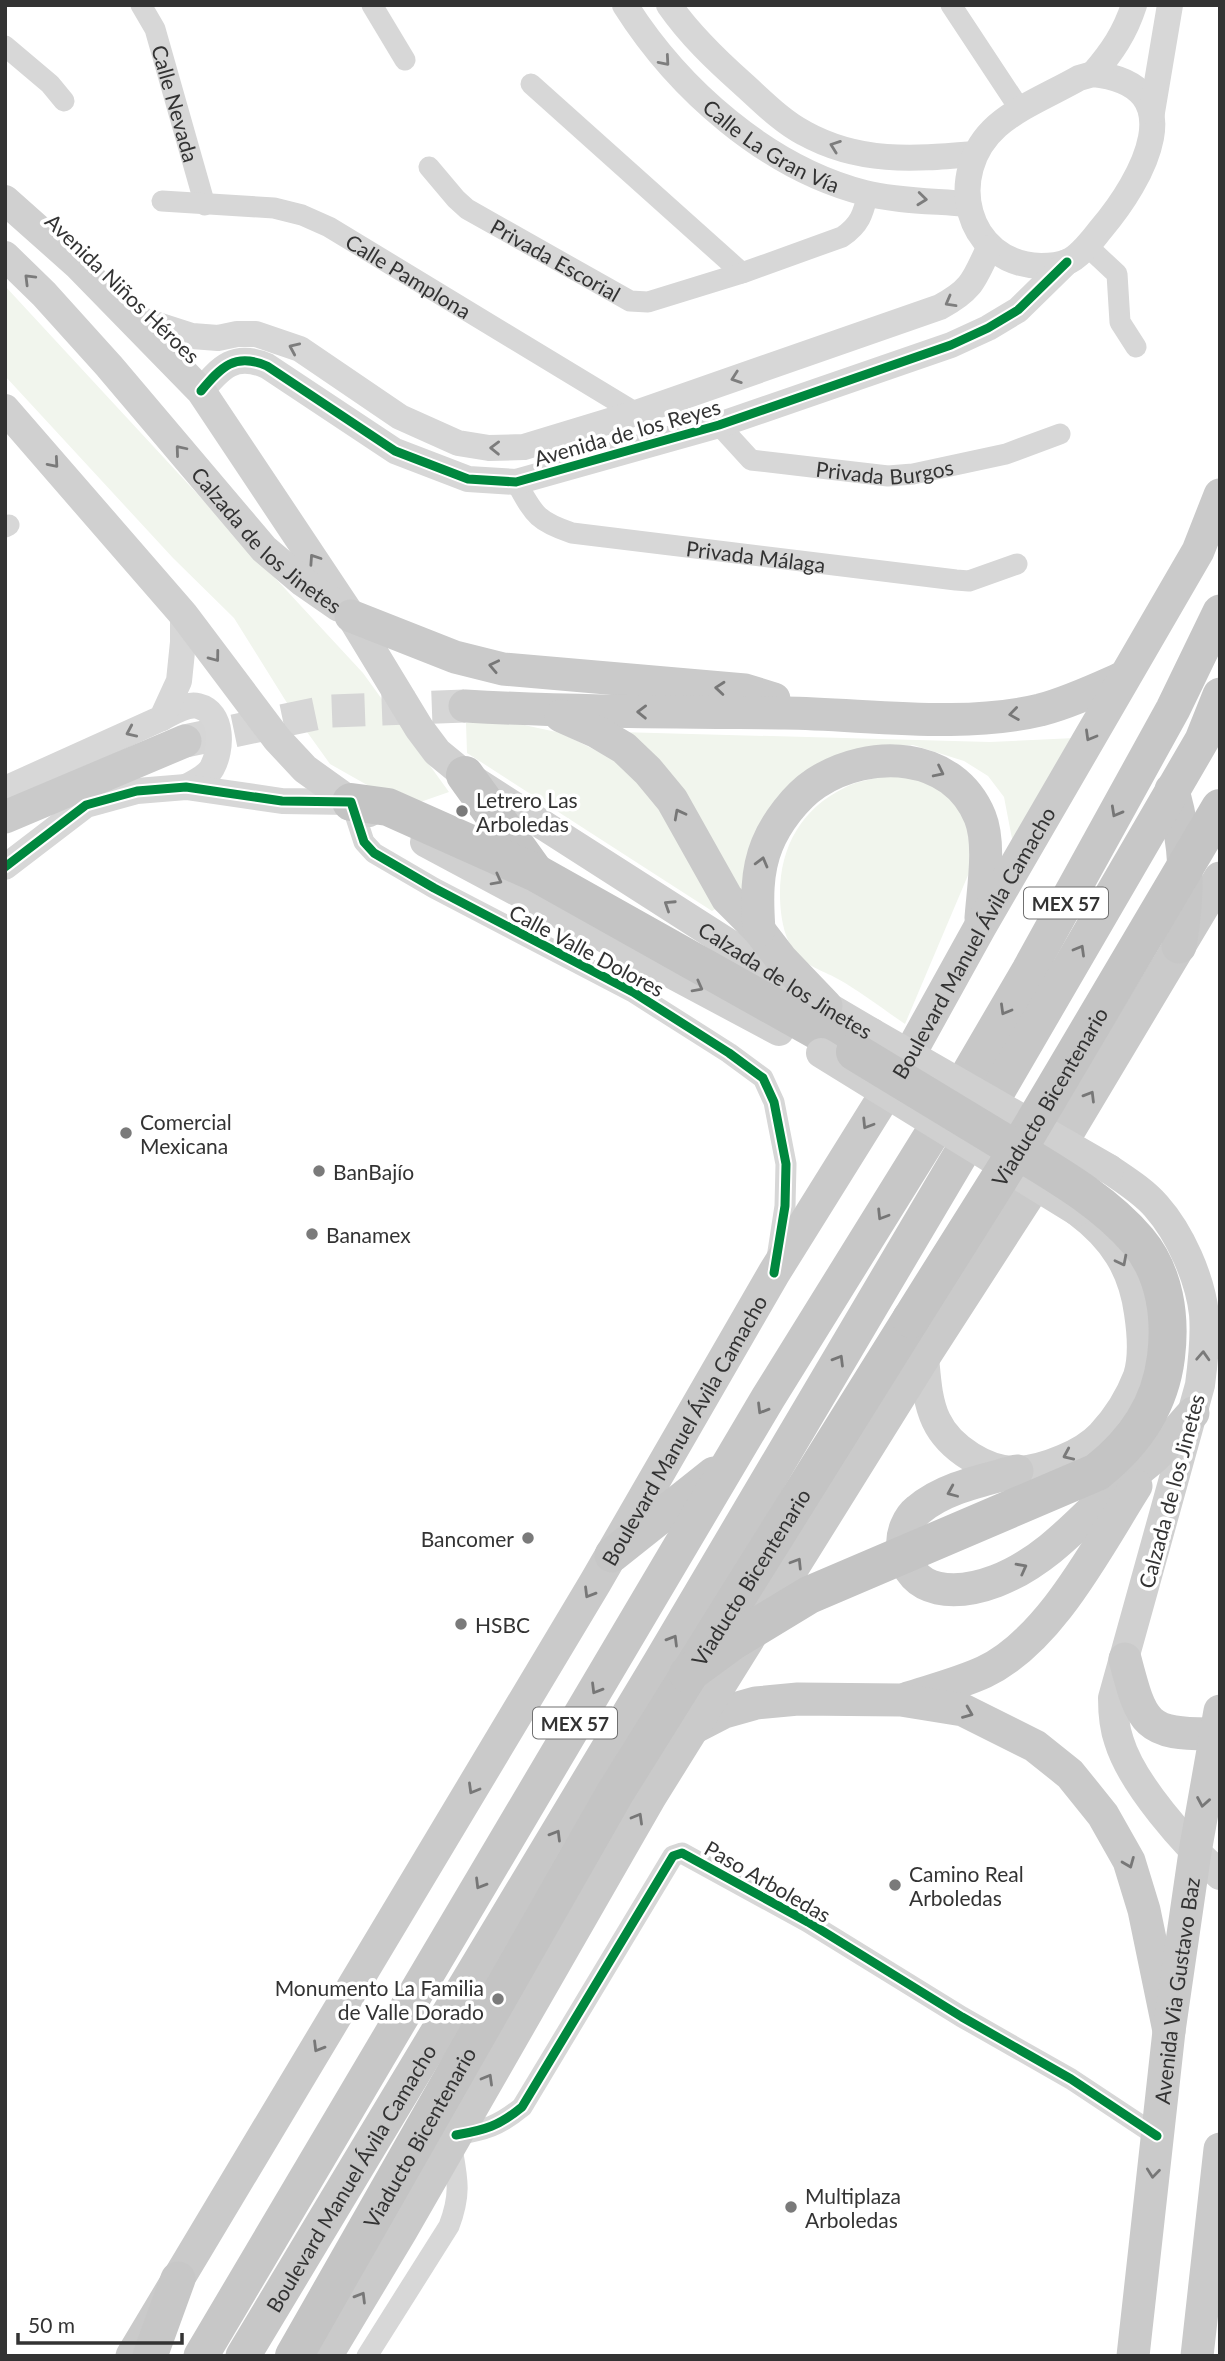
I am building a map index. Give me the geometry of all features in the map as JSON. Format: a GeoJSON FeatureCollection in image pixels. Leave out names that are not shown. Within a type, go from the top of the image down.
{"type":"FeatureCollection","features":[{"type":"Feature","properties":{"kind":"highway","name":"Boulevard Manuel Ávila Camacho"},"geometry":{"type":"LineString","coordinates":[[201,2356],[731,1461],[956,1095],[1029,970],[1173,709],[1220,612]]}},
{"type":"Feature","properties":{"kind":"highway","name":"Boulevard Manuel Ávila Camacho"},"geometry":{"type":"LineString","coordinates":[[243,2356],[689,1614],[984,1115],[1202,740],[1220,695]]}},
{"type":"Feature","properties":{"kind":"highway"},"geometry":{"type":"LineString","coordinates":[[464,775],[536,873]]}},
{"type":"Feature","properties":{"kind":"highway"},"geometry":{"type":"LineString","coordinates":[[1172,790],[1180,820],[1186,873],[1185,915],[1179,946]]}},
{"type":"Feature","properties":{"kind":"highway"},"geometry":{"type":"LineString","coordinates":[[351,802],[388,807],[536,873],[849,1046],[1077,1187],[1139,1242],[1154,1268],[1163,1292],[1170,1328],[1157,1397],[1125,1447],[1097,1472],[809,1595],[733,1641],[688,1674]]}},
{"type":"Feature","properties":{"kind":"highway","name":"Viaducto Bicentenario"},"geometry":{"type":"LineString","coordinates":[[294,2356],[608,1805],[1026,1136],[1220,807]]}},
{"type":"Feature","properties":{"kind":"highway"},"geometry":{"type":"LineString","coordinates":[[612,1555],[731,1461]]}},
{"type":"Feature","properties":{"kind":"highway"},"geometry":{"type":"LineString","coordinates":[[150,2356],[178,2279]]}},
{"type":"Feature","properties":{"kind":"main road","name":"Avenida Niños Héroes"},"geometry":{"type":"LineString","coordinates":[[5,200],[78,265],[201,391],[351,616]]}},
{"type":"Feature","properties":{"kind":"main road","name":"Calzada de los Jinetes"},"geometry":{"type":"LineString","coordinates":[[5,256],[44,294],[109,366],[264,549],[303,582],[351,616],[419,728],[437,752],[464,775],[827,1006],[849,1046],[1095,1225],[1114,1245],[1127,1270],[1138,1301],[1143,1336],[1138,1375],[1123,1407],[1100,1437],[1075,1453],[1042,1466],[1017,1471],[987,1464],[968,1456],[950,1441],[936,1421],[927,1391],[924,1357]]}},
{"type":"Feature","properties":{"kind":"main road","name":"Calzada de los Jinetes"},"geometry":{"type":"LineString","coordinates":[[7,409],[183,614],[277,738],[305,769],[351,802],[849,1046],[1109,1169],[1156,1206],[1174,1232],[1197,1284],[1204,1314],[1203,1361],[1193,1413],[1113,1698],[1114,1723],[1119,1744],[1136,1777],[1195,1852],[1220,1875]]}},
{"type":"Feature","properties":{"kind":"main road","name":"Boulevard Manuel Ávila Camacho"},"geometry":{"type":"LineString","coordinates":[[132,2356],[612,1555],[774,1273],[903,1066],[1198,551],[1220,495]]}},
{"type":"Feature","properties":{"kind":"main road"},"geometry":{"type":"LineString","coordinates":[[351,616],[455,657],[503,668],[745,690],[809,713]]}},
{"type":"Feature","properties":{"kind":"main road"},"geometry":{"type":"LineString","coordinates":[[465,706],[550,711],[809,713],[924,718],[1000,716],[1041,709],[1075,699],[1124,677]]}},
{"type":"Feature","properties":{"kind":"main road"},"geometry":{"type":"LineString","coordinates":[[550,711],[597,732],[624,748],[648,771],[672,800],[727,898],[827,1006]]}},
{"type":"Feature","properties":{"kind":"main road"},"geometry":{"type":"LineString","coordinates":[[5,817],[185,741]]}},
{"type":"Feature","properties":{"kind":"main road"},"geometry":{"type":"LineString","coordinates":[[759,930],[759,872],[767,845],[788,809],[814,784],[845,768],[884,761],[918,763],[947,774],[967,794],[981,819],[985,852],[981,927]]}},
{"type":"Feature","properties":{"kind":"main road"},"geometry":{"type":"LineString","coordinates":[[326,2356],[650,1797],[924,1357],[1055,1154],[1220,878]]}},
{"type":"Feature","properties":{"kind":"main road"},"geometry":{"type":"LineString","coordinates":[[901,1700],[985,1671],[1013,1654],[1036,1632],[1061,1603],[1154,1457],[1193,1413]]}},
{"type":"Feature","properties":{"kind":"main road"},"geometry":{"type":"LineString","coordinates":[[1017,1471],[967,1485],[917,1510],[906,1527],[902,1544],[908,1569],[930,1586],[949,1590],[974,1587],[1009,1575],[1031,1563],[1070,1532],[1111,1492],[1154,1457]]}},
{"type":"Feature","properties":{"kind":"main road"},"geometry":{"type":"LineString","coordinates":[[1125,1659],[1140,1708],[1149,1721],[1163,1730],[1180,1734],[1217,1722]]}},
{"type":"Feature","properties":{"kind":"main road"},"geometry":{"type":"LineString","coordinates":[[693,1728],[724,1712],[756,1703],[798,1699],[901,1700],[963,1710],[1035,1746],[1070,1774],[1102,1815],[1129,1861],[1144,1910],[1169,2031]]}},
{"type":"Feature","properties":{"kind":"main road","name":"Avenida Via Gustavo Baz"},"geometry":{"type":"LineString","coordinates":[[1133,2356],[1169,2031],[1217,1722]]}},
{"type":"Feature","properties":{"kind":"main road"},"geometry":{"type":"LineString","coordinates":[[1197,2356],[1220,2149]]}},
{"type":"Feature","properties":{"kind":"street","name":"Calle Nevada"},"geometry":{"type":"LineString","coordinates":[[141,5],[155,29],[205,205]]}},
{"type":"Feature","properties":{"kind":"street"},"geometry":{"type":"LineString","coordinates":[[372,5],[405,60]]}},
{"type":"Feature","properties":{"kind":"street","name":"Calle La Gran Vía"},"geometry":{"type":"LineString","coordinates":[[625,5],[643,34],[667,64],[737,127],[783,160],[832,183],[868,194],[967,204]]}},
{"type":"Feature","properties":{"kind":"street","name":"Calle La Gran Vía"},"geometry":{"type":"LineString","coordinates":[[670,5],[685,29],[708,52],[772,110],[802,133],[835,147],[866,155],[901,159],[975,154]]}},
{"type":"Feature","properties":{"kind":"street"},"geometry":{"type":"LineString","coordinates":[[951,5],[983,57],[1021,110]]}},
{"type":"Feature","properties":{"kind":"street"},"geometry":{"type":"LineString","coordinates":[[1093,74],[1113,51],[1128,24],[1134,5]]}},
{"type":"Feature","properties":{"kind":"street"},"geometry":{"type":"LineString","coordinates":[[1152,112],[1133,85],[1114,76],[1093,74],[1079,78],[1021,110],[997,127],[975,154],[968,179],[967,204],[989,248],[1021,264],[1044,266],[1077,254],[1114,215],[1141,171],[1154,134],[1152,112],[1170,5]]}},
{"type":"Feature","properties":{"kind":"street"},"geometry":{"type":"LineString","coordinates":[[5,46],[50,84],[64,102]]}},
{"type":"Feature","properties":{"kind":"street"},"geometry":{"type":"LineString","coordinates":[[531,84],[742,273]]}},
{"type":"Feature","properties":{"kind":"street","name":"Privada Escorial"},"geometry":{"type":"LineString","coordinates":[[429,167],[467,209],[629,301],[648,302],[742,273],[842,237],[862,219],[868,194]]}},
{"type":"Feature","properties":{"kind":"street","name":"Calle Pamplona"},"geometry":{"type":"LineString","coordinates":[[162,201],[274,208],[302,215],[329,227],[636,412]]}},
{"type":"Feature","properties":{"kind":"street","name":"Avenida de los Reyes"},"geometry":{"type":"LineString","coordinates":[[130,316],[192,336],[218,338],[256,334],[300,349],[400,416],[458,443],[489,449],[524,447],[636,412],[940,307],[961,296],[975,278],[989,248]]}},
{"type":"Feature","properties":{"kind":"street"},"geometry":{"type":"LineString","coordinates":[[1077,254],[1117,274],[1119,317],[1136,347]]}},
{"type":"Feature","properties":{"kind":"street","name":"Avenida de los Reyes"},"geometry":{"type":"LineString","coordinates":[[229,363],[255,361],[267,366],[395,451],[468,479],[516,482],[719,425],[951,345],[1018,310],[1077,254]]}},
{"type":"Feature","properties":{"kind":"street"},"geometry":{"type":"LineString","coordinates":[[201,391],[229,363],[218,338]]}},
{"type":"Feature","properties":{"kind":"street","name":"Privada Burgos"},"geometry":{"type":"LineString","coordinates":[[719,425],[751,460],[888,476],[913,474],[1006,454],[1060,434]]}},
{"type":"Feature","properties":{"kind":"street","name":"Privada Málaga"},"geometry":{"type":"LineString","coordinates":[[516,482],[534,514],[549,526],[572,533],[969,581],[1017,564]]}},
{"type":"Feature","properties":{"kind":"street"},"geometry":{"type":"LineString","coordinates":[[162,718],[178,681],[183,614]]}},
{"type":"Feature","properties":{"kind":"street"},"geometry":{"type":"LineString","coordinates":[[5,789],[188,706],[198,706],[207,711],[218,731],[220,743],[211,770],[186,787]]}},
{"type":"Feature","properties":{"kind":"street"},"geometry":{"type":"LineString","coordinates":[[5,867],[86,805],[137,791],[186,787],[282,800],[351,802]]}},
{"type":"Feature","properties":{"kind":"street","name":"Calle Valle Dolores"},"geometry":{"type":"LineString","coordinates":[[351,802],[364,842],[374,853],[434,888],[633,992],[763,1077],[774,1102],[786,1164],[785,1206],[774,1273]]}},
{"type":"Feature","properties":{"kind":"street","name":"Paso Arboledas"},"geometry":{"type":"LineString","coordinates":[[454,2139],[506,2120],[522,2107],[673,1856],[682,1853],[808,1922],[962,2017],[1071,2079],[1157,2136]]}},
{"type":"Feature","properties":{"kind":"street"},"geometry":{"type":"LineString","coordinates":[[367,2356],[449,2225],[457,2205],[454,2139]]}},
{"type":"Feature","properties":{"kind":"shaded area"},"geometry":{"type":"Polygon","coordinates":[[[5,286],[363,673],[449,792],[406,807],[330,764],[292,711],[234,618],[173,558],[5,376],[5,286]]]}},
{"type":"Feature","properties":{"kind":"shaded area"},"geometry":{"type":"Polygon","coordinates":[[[501,720],[561,733],[613,759],[663,807],[717,908],[712,911],[467,753],[466,723],[501,720]]]}},
{"type":"Feature","properties":{"kind":"shaded area"},"geometry":{"type":"Polygon","coordinates":[[[619,732],[990,742],[1075,738],[1013,844],[1004,797],[988,776],[964,761],[913,745],[861,748],[809,770],[745,903],[619,732]]]}},
{"type":"Feature","properties":{"kind":"shaded area"},"geometry":{"type":"Polygon","coordinates":[[[883,776],[927,779],[965,801],[977,854],[905,1024],[855,989],[799,956],[787,938],[781,908],[784,860],[796,830],[806,817],[817,806],[846,787],[883,776]]]}},
{"type":"Feature","properties":{"kind":"tunnel"},"geometry":{"type":"LineString","coordinates":[[185,741],[329,711],[465,706]]}},
{"type":"Feature","properties":{"kind":"cycle path"},"geometry":{"type":"LineString","coordinates":[[201,391],[215,375],[230,364],[237,361],[256,362],[267,366],[395,451],[468,479],[516,482],[719,425],[951,345],[1018,310],[1067,262]]}},
{"type":"Feature","properties":{"kind":"cycle path"},"geometry":{"type":"LineString","coordinates":[[5,867],[86,805],[137,791],[186,787],[282,801],[351,802],[364,842],[374,853],[434,888],[633,992],[763,1078],[774,1102],[786,1164],[785,1206],[774,1273]]}},
{"type":"Feature","properties":{"kind":"cycle path"},"geometry":{"type":"LineString","coordinates":[[456,2135],[491,2126],[522,2107],[673,1856],[682,1853],[808,1922],[962,2017],[1071,2079],[1157,2136]]}},
{"type":"Feature","properties":{"kind":"place","name":"Letrero Las Arboledas"},"geometry":{"type":"Point","coordinates":[462,811]}},
{"type":"Feature","properties":{"kind":"place","name":"Comercial Mexicana"},"geometry":{"type":"Point","coordinates":[126,1133]}},
{"type":"Feature","properties":{"kind":"place","name":"BanBajío"},"geometry":{"type":"Point","coordinates":[319,1171]}},
{"type":"Feature","properties":{"kind":"place","name":"Banamex"},"geometry":{"type":"Point","coordinates":[312,1234]}},
{"type":"Feature","properties":{"kind":"place","name":"Bancomer"},"geometry":{"type":"Point","coordinates":[528,1538]}},
{"type":"Feature","properties":{"kind":"place","name":"HSBC"},"geometry":{"type":"Point","coordinates":[461,1624]}},
{"type":"Feature","properties":{"kind":"place","name":"Camino Real Arboledas"},"geometry":{"type":"Point","coordinates":[895,1885]}},
{"type":"Feature","properties":{"kind":"place","name":"Monumento La Familia de Valle Dorado"},"geometry":{"type":"Point","coordinates":[498,1999]}},
{"type":"Feature","properties":{"kind":"place","name":"Multiplaza Arboledas"},"geometry":{"type":"Point","coordinates":[791,2207]}}]}
